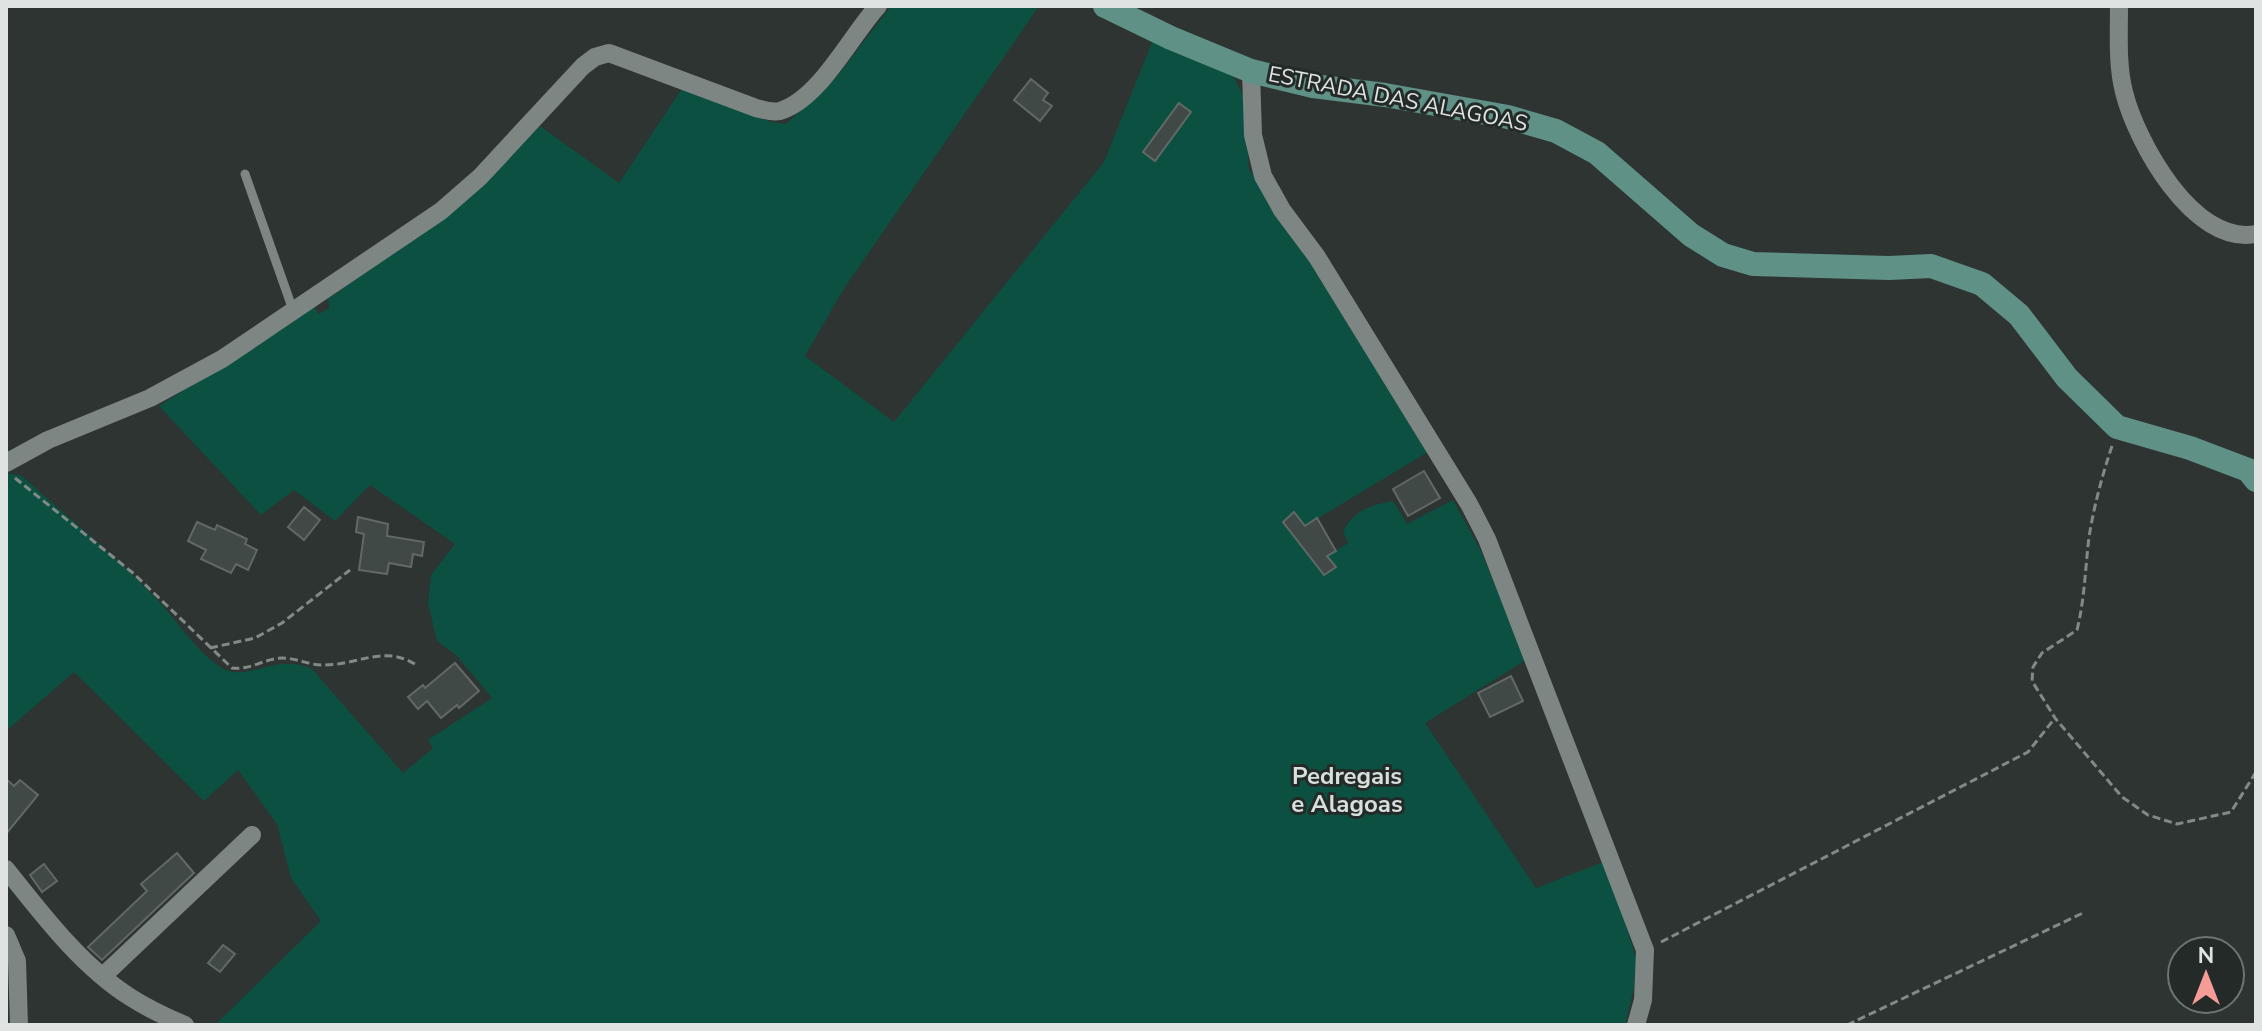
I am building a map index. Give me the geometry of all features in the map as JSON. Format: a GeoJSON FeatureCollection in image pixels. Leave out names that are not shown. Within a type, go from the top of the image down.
{"type":"FeatureCollection","features":[{"type":"Feature","properties":{"kind":"street"},"geometry":{"type":"LineString","coordinates":[[6,463],[48,440],[150,398],[222,359],[441,211],[470,186],[595,57],[609,53],[756,108],[782,111],[806,96],[878,6]]}},
{"type":"Feature","properties":{"kind":"street","name":"ESTRADA DAS ALAGOAS"},"geometry":{"type":"LineString","coordinates":[[1105,6],[1251,71],[1313,86],[1385,95],[1508,117],[1556,131],[1597,153],[1691,235],[1723,255],[1768,264],[1889,268],[1931,266],[1982,284],[2019,315],[2067,378],[2117,427],[2190,448],[2248,470],[2256,480]]}},
{"type":"Feature","properties":{"kind":"street"},"geometry":{"type":"LineString","coordinates":[[2119,6],[2123,89],[2137,132],[2164,175],[2197,215],[2224,230],[2256,234]]}},
{"type":"Feature","properties":{"kind":"street"},"geometry":{"type":"LineString","coordinates":[[1251,71],[1253,135],[1263,176],[1282,210],[1317,257],[1469,504],[1487,539],[1645,950],[1643,1000],[1636,1025]]}},
{"type":"Feature","properties":{"kind":"street"},"geometry":{"type":"LineString","coordinates":[[103,976],[252,835]]}},
{"type":"Feature","properties":{"kind":"street"},"geometry":{"type":"LineString","coordinates":[[6,869],[34,905],[103,976],[130,997],[185,1025]]}},
{"type":"Feature","properties":{"kind":"street"},"geometry":{"type":"LineString","coordinates":[[6,935],[17,961],[19,1025]]}},
{"type":"Feature","properties":{"kind":"lane"},"geometry":{"type":"LineString","coordinates":[[245,174],[293,310]]}},
{"type":"Feature","properties":{"kind":"path"},"geometry":{"type":"LineString","coordinates":[[2117,427],[2097,494],[2089,539],[2086,591],[2077,630],[2042,653],[2033,667],[2032,681],[2055,718],[2122,797],[2148,815],[2177,824],[2231,812],[2256,772]]}},
{"type":"Feature","properties":{"kind":"path"},"geometry":{"type":"LineString","coordinates":[[6,471],[133,573],[232,668],[243,669],[274,659],[301,659],[321,665],[390,654],[418,666]]}},
{"type":"Feature","properties":{"kind":"path"},"geometry":{"type":"LineString","coordinates":[[210,648],[255,638],[282,623],[350,570]]}},
{"type":"Feature","properties":{"kind":"path"},"geometry":{"type":"LineString","coordinates":[[1645,950],[2028,752],[2055,718]]}},
{"type":"Feature","properties":{"kind":"path"},"geometry":{"type":"LineString","coordinates":[[1847,1025],[2085,912]]}},
{"type":"Feature","properties":{"kind":"green space"},"geometry":{"type":"Polygon","coordinates":[[[891,6],[1039,6],[843,290],[805,356],[894,422],[1104,162],[1153,40],[1224,70],[1235,79],[1243,95],[1249,169],[1428,452],[1305,526],[1294,512],[1283,523],[1324,575],[1335,567],[1327,556],[1348,543],[1343,532],[1363,510],[1393,501],[1407,524],[1453,500],[1480,549],[1526,660],[1425,723],[1536,888],[1606,861],[1636,958],[1634,988],[1625,1025],[215,1025],[321,921],[291,878],[277,824],[238,770],[204,801],[74,672],[6,731],[6,473],[22,476],[105,549],[153,595],[195,645],[224,669],[243,672],[287,664],[312,669],[403,773],[433,748],[428,740],[492,698],[457,656],[437,641],[428,603],[431,575],[455,544],[370,485],[335,521],[294,490],[261,515],[159,406],[314,307],[319,314],[329,308],[328,299],[461,203],[540,126],[619,183],[683,87],[771,122],[786,124],[835,79],[891,6]]]}},
{"type":"Feature","properties":{"kind":"building"},"geometry":{"type":"Polygon","coordinates":[[[1031,79],[1048,93],[1043,100],[1052,106],[1040,121],[1014,100],[1031,79]]]}},
{"type":"Feature","properties":{"kind":"building"},"geometry":{"type":"Polygon","coordinates":[[[1179,103],[1191,112],[1155,161],[1143,152],[1179,103]]]}},
{"type":"Feature","properties":{"kind":"building"},"geometry":{"type":"Polygon","coordinates":[[[1424,471],[1440,498],[1408,516],[1393,489],[1424,471]]]}},
{"type":"Feature","properties":{"kind":"building"},"geometry":{"type":"Polygon","coordinates":[[[304,507],[320,520],[304,540],[288,527],[304,507]]]}},
{"type":"Feature","properties":{"kind":"building"},"geometry":{"type":"Polygon","coordinates":[[[1294,512],[1305,526],[1317,518],[1336,551],[1327,556],[1336,567],[1324,575],[1283,522],[1294,512]]]}},
{"type":"Feature","properties":{"kind":"building"},"geometry":{"type":"Polygon","coordinates":[[[358,517],[388,524],[387,536],[424,542],[422,556],[413,554],[411,567],[389,563],[387,574],[359,570],[364,534],[356,532],[358,517]]]}},
{"type":"Feature","properties":{"kind":"building"},"geometry":{"type":"Polygon","coordinates":[[[197,522],[215,530],[217,525],[247,539],[245,544],[257,550],[248,570],[236,564],[231,573],[201,559],[206,550],[188,541],[197,522]]]}},
{"type":"Feature","properties":{"kind":"building"},"geometry":{"type":"Polygon","coordinates":[[[455,663],[479,691],[441,718],[427,701],[418,709],[408,697],[423,685],[425,688],[455,663]]]}},
{"type":"Feature","properties":{"kind":"building"},"geometry":{"type":"Polygon","coordinates":[[[1511,676],[1523,701],[1490,717],[1478,693],[1511,676]]]}},
{"type":"Feature","properties":{"kind":"building"},"geometry":{"type":"Polygon","coordinates":[[[6,779],[14,786],[20,780],[38,795],[6,834],[6,779]]]}},
{"type":"Feature","properties":{"kind":"building"},"geometry":{"type":"Polygon","coordinates":[[[177,853],[194,873],[102,960],[88,947],[147,891],[141,884],[177,853]]]}},
{"type":"Feature","properties":{"kind":"building"},"geometry":{"type":"Polygon","coordinates":[[[44,864],[57,881],[42,892],[30,875],[44,864]]]}},
{"type":"Feature","properties":{"kind":"building"},"geometry":{"type":"Polygon","coordinates":[[[223,945],[235,954],[220,972],[208,963],[223,945]]]}},
{"type":"Feature","properties":{"kind":"district","name":"Pedregais e Alagoas"},"geometry":{"type":"Point","coordinates":[1347,790]}}]}
